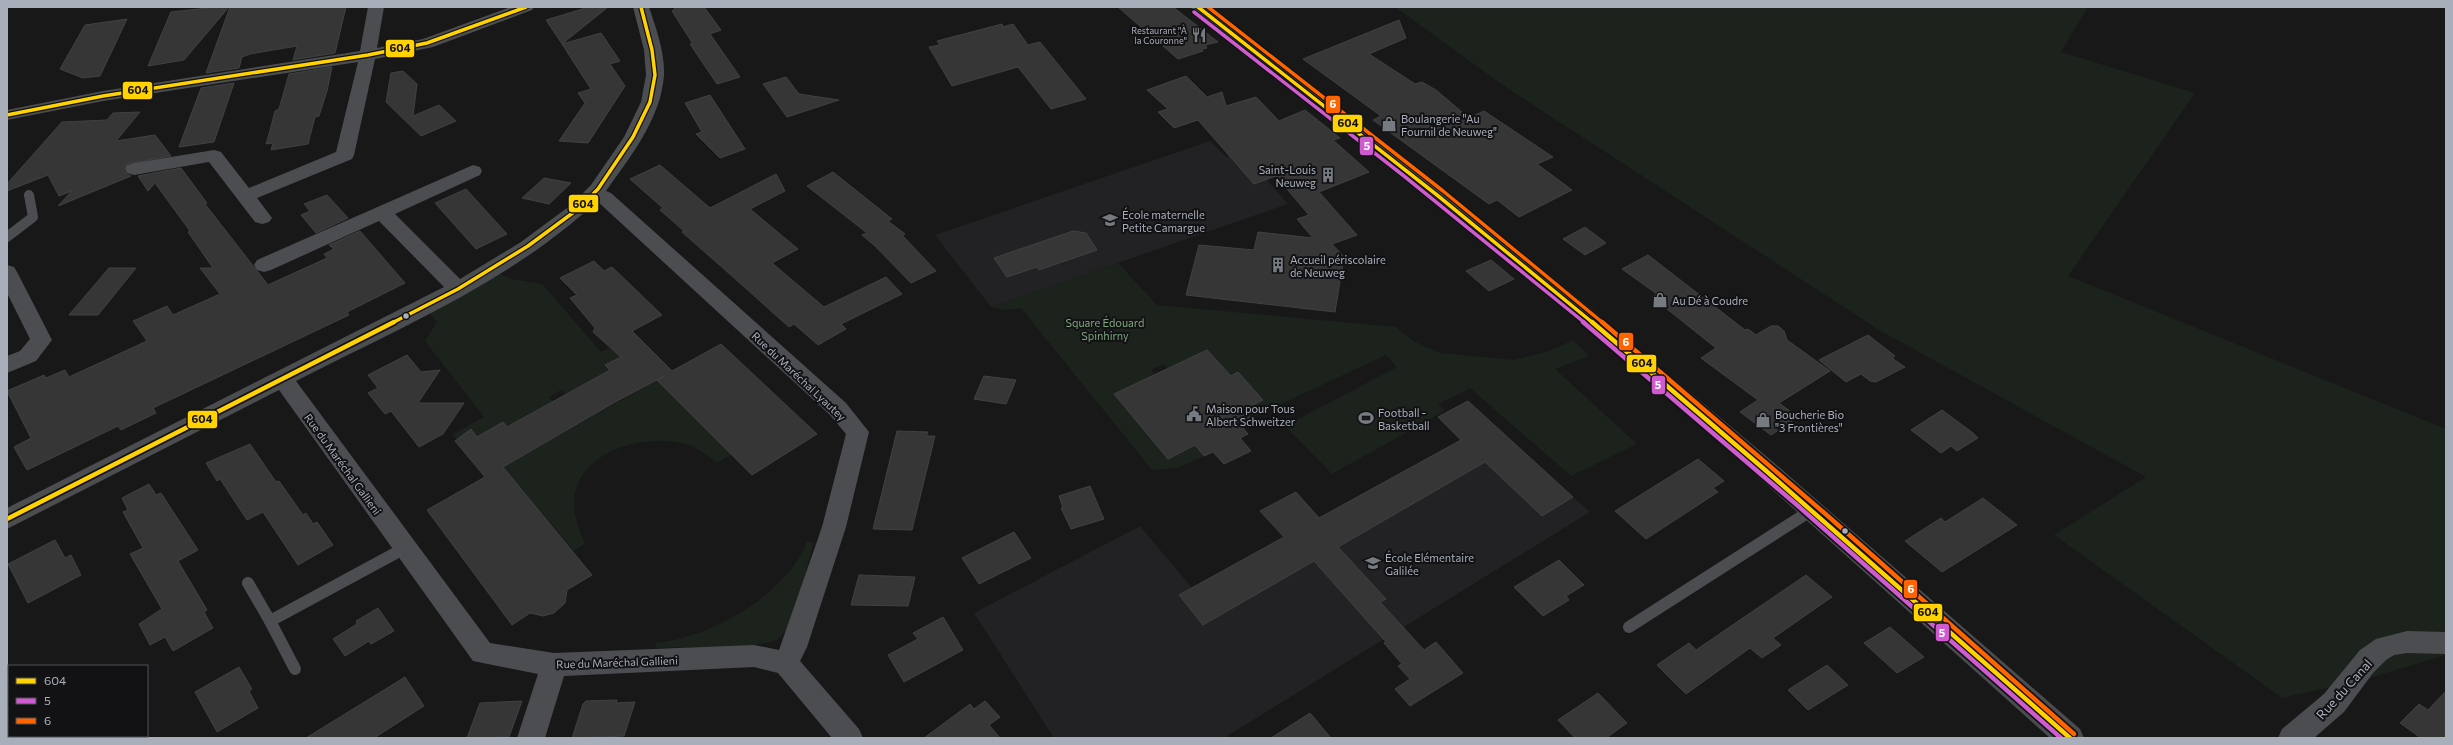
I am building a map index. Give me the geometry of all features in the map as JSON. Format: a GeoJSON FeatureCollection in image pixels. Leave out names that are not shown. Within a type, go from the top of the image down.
{"type":"FeatureCollection","features":[{"type":"Feature","properties":{"kind":"main road"},"geometry":{"type":"LineString","coordinates":[[1198,7],[1260,53],[1459,212],[1606,333],[1812,510],[2070,738]]}},
{"type":"Feature","properties":{"kind":"street"},"geometry":{"type":"LineString","coordinates":[[246,196],[345,155],[368,55],[376,7]]}},
{"type":"Feature","properties":{"kind":"street"},"geometry":{"type":"LineString","coordinates":[[7,115],[103,96],[368,55],[427,43],[526,7]]}},
{"type":"Feature","properties":{"kind":"street"},"geometry":{"type":"LineString","coordinates":[[7,519],[458,289],[492,270],[541,236],[594,194],[634,136],[646,114],[655,74],[648,30],[641,7]]}},
{"type":"Feature","properties":{"kind":"street"},"geometry":{"type":"LineString","coordinates":[[134,169],[214,156],[262,218]]}},
{"type":"Feature","properties":{"kind":"street"},"geometry":{"type":"LineString","coordinates":[[264,265],[473,171]]}},
{"type":"Feature","properties":{"kind":"street","name":"Rue du Maréchal Lyautey"},"geometry":{"type":"LineString","coordinates":[[594,194],[604,197],[838,409],[858,432],[834,527],[794,648],[786,663]]}},
{"type":"Feature","properties":{"kind":"street"},"geometry":{"type":"LineString","coordinates":[[382,212],[458,289]]}},
{"type":"Feature","properties":{"kind":"street"},"geometry":{"type":"LineString","coordinates":[[7,272],[41,340],[28,356],[7,365]]}},
{"type":"Feature","properties":{"kind":"street","name":"Rue du Maréchal Gallieni"},"geometry":{"type":"LineString","coordinates":[[283,379],[482,653],[554,665],[754,656],[786,663]]}},
{"type":"Feature","properties":{"kind":"street","name":"Rue du Canal"},"geometry":{"type":"LineString","coordinates":[[2292,738],[2318,718],[2335,702],[2363,666],[2386,647],[2417,642],[2446,643]]}},
{"type":"Feature","properties":{"kind":"street"},"geometry":{"type":"LineString","coordinates":[[786,663],[849,738]]}},
{"type":"Feature","properties":{"kind":"street"},"geometry":{"type":"LineString","coordinates":[[531,738],[554,665]]}},
{"type":"Feature","properties":{"kind":"lane"},"geometry":{"type":"LineString","coordinates":[[7,237],[33,216],[29,195]]}},
{"type":"Feature","properties":{"kind":"lane"},"geometry":{"type":"LineString","coordinates":[[1629,627],[1812,510]]}},
{"type":"Feature","properties":{"kind":"lane"},"geometry":{"type":"LineString","coordinates":[[270,621],[405,548]]}},
{"type":"Feature","properties":{"kind":"lane"},"geometry":{"type":"LineString","coordinates":[[248,583],[295,669]]}},
{"type":"Feature","properties":{"kind":"shaded area","name":"École maternelle Petite Camargue"},"geometry":{"type":"Polygon","coordinates":[[[1210,141],[1226,157],[1244,154],[1288,204],[991,307],[935,235],[1210,141]]]}},
{"type":"Feature","properties":{"kind":"shaded area","name":"École Elémentaire Galilée"},"geometry":{"type":"Polygon","coordinates":[[[1468,401],[1590,512],[1224,738],[1054,738],[974,613],[1140,526],[1192,588],[1284,538],[1260,511],[1296,492],[1320,518],[1461,440],[1438,417],[1468,401]]]}},
{"type":"Feature","properties":{"kind":"green space"},"geometry":{"type":"Polygon","coordinates":[[[1395,7],[2088,7],[2061,52],[2195,93],[2068,276],[2446,429],[2446,655],[2362,680],[2282,698],[2054,535],[2146,477],[1879,330],[1507,88],[1395,7]]]}},
{"type":"Feature","properties":{"kind":"green space","name":"Square Édouard Spinhirny"},"geometry":{"type":"Polygon","coordinates":[[[1118,263],[1157,305],[1396,327],[1413,341],[1440,353],[1514,360],[1549,351],[1573,340],[1589,356],[1555,369],[1637,444],[1571,476],[1470,388],[1438,404],[1445,411],[1332,474],[1285,426],[1397,367],[1386,355],[1251,418],[1243,410],[1263,399],[1238,373],[1231,376],[1207,350],[1168,368],[1164,364],[1151,370],[1155,375],[1114,394],[1168,459],[1195,445],[1204,456],[1178,468],[1152,470],[1021,308],[1005,310],[991,307],[1118,263]]]}},
{"type":"Feature","properties":{"kind":"green space"},"geometry":{"type":"Polygon","coordinates":[[[492,270],[511,279],[542,284],[601,352],[635,335],[622,363],[618,359],[605,365],[610,370],[566,394],[561,390],[549,397],[553,402],[507,427],[503,422],[490,429],[494,435],[464,451],[453,434],[484,417],[425,341],[437,322],[425,307],[492,270]]]}},
{"type":"Feature","properties":{"kind":"green space"},"geometry":{"type":"Polygon","coordinates":[[[657,380],[732,454],[717,463],[693,446],[673,442],[655,441],[636,443],[618,448],[602,457],[588,468],[578,482],[574,500],[574,511],[585,543],[574,551],[503,467],[657,380]]]}},
{"type":"Feature","properties":{"kind":"green space"},"geometry":{"type":"Polygon","coordinates":[[[807,542],[814,542],[800,593],[790,621],[785,631],[779,638],[771,642],[740,646],[655,648],[656,643],[678,639],[700,632],[723,623],[744,610],[764,596],[782,580],[796,562],[807,542]]]}},
{"type":"Feature","properties":{"kind":"building"},"geometry":{"type":"Polygon","coordinates":[[[229,7],[184,60],[148,66],[171,12],[229,7]]]}},
{"type":"Feature","properties":{"kind":"building"},"geometry":{"type":"Polygon","coordinates":[[[230,7],[346,7],[335,53],[293,60],[297,46],[250,54],[242,57],[239,68],[206,73],[230,7]]]}},
{"type":"Feature","properties":{"kind":"building"},"geometry":{"type":"Polygon","coordinates":[[[589,7],[608,7],[562,44],[546,20],[589,7]]]}},
{"type":"Feature","properties":{"kind":"building"},"geometry":{"type":"Polygon","coordinates":[[[673,7],[704,7],[721,30],[710,34],[740,77],[717,84],[690,44],[693,44],[672,11],[675,9],[673,7]]]}},
{"type":"Feature","properties":{"kind":"building"},"geometry":{"type":"Polygon","coordinates":[[[1118,7],[1173,7],[1218,42],[1205,45],[1207,48],[1202,49],[1203,51],[1178,59],[1118,7]]]}},
{"type":"Feature","properties":{"kind":"building"},"geometry":{"type":"Polygon","coordinates":[[[127,19],[100,76],[83,78],[60,69],[85,25],[127,19]]]}},
{"type":"Feature","properties":{"kind":"building"},"geometry":{"type":"Polygon","coordinates":[[[1399,20],[1406,38],[1369,54],[1415,84],[1422,82],[1436,90],[1469,118],[1484,111],[1553,157],[1537,164],[1572,190],[1519,217],[1497,200],[1489,204],[1373,120],[1381,116],[1303,59],[1399,20]]]}},
{"type":"Feature","properties":{"kind":"building"},"geometry":{"type":"Polygon","coordinates":[[[1002,24],[1003,27],[1013,24],[1028,45],[1040,42],[1086,99],[1051,109],[1018,67],[952,86],[929,47],[940,45],[937,41],[1002,24]]]}},
{"type":"Feature","properties":{"kind":"building"},"geometry":{"type":"Polygon","coordinates":[[[601,33],[620,61],[610,64],[625,86],[588,143],[559,141],[585,103],[578,93],[591,89],[562,44],[601,33]]]}},
{"type":"Feature","properties":{"kind":"building"},"geometry":{"type":"Polygon","coordinates":[[[332,67],[327,91],[319,116],[315,117],[308,144],[271,150],[273,143],[266,144],[275,111],[279,109],[289,74],[332,67]]]}},
{"type":"Feature","properties":{"kind":"building"},"geometry":{"type":"Polygon","coordinates":[[[403,71],[417,84],[413,116],[439,105],[456,121],[421,136],[386,102],[391,73],[403,71]]]}},
{"type":"Feature","properties":{"kind":"building"},"geometry":{"type":"Polygon","coordinates":[[[1186,76],[1207,97],[1222,92],[1226,106],[1256,97],[1279,121],[1305,110],[1340,138],[1333,140],[1369,172],[1319,192],[1357,235],[1332,244],[1344,257],[1335,312],[1186,295],[1199,245],[1254,250],[1258,232],[1313,238],[1297,219],[1309,215],[1276,176],[1254,184],[1198,120],[1174,128],[1158,112],[1168,109],[1147,90],[1186,76]]]}},
{"type":"Feature","properties":{"kind":"building"},"geometry":{"type":"Polygon","coordinates":[[[786,77],[799,94],[839,100],[787,117],[763,84],[786,77]]]}},
{"type":"Feature","properties":{"kind":"building"},"geometry":{"type":"Polygon","coordinates":[[[234,83],[214,142],[179,147],[201,88],[234,83]]]}},
{"type":"Feature","properties":{"kind":"building"},"geometry":{"type":"Polygon","coordinates":[[[710,95],[745,149],[720,158],[696,134],[702,132],[685,103],[710,95]]]}},
{"type":"Feature","properties":{"kind":"building"},"geometry":{"type":"Polygon","coordinates":[[[140,112],[116,141],[155,135],[171,156],[127,164],[124,170],[131,176],[58,206],[72,191],[59,196],[48,175],[7,191],[7,184],[62,122],[107,120],[113,113],[140,112]]]}},
{"type":"Feature","properties":{"kind":"building"},"geometry":{"type":"Polygon","coordinates":[[[660,165],[710,208],[776,174],[785,191],[750,209],[798,249],[772,263],[824,307],[886,277],[902,294],[841,324],[846,329],[818,345],[794,324],[789,327],[682,232],[684,231],[660,210],[663,208],[630,179],[660,165]]]}},
{"type":"Feature","properties":{"kind":"building"},"geometry":{"type":"Polygon","coordinates":[[[181,168],[207,203],[205,204],[268,285],[327,258],[324,254],[334,249],[329,245],[360,231],[405,283],[347,312],[349,315],[153,408],[156,413],[121,430],[118,426],[27,470],[14,447],[31,438],[7,391],[44,375],[46,378],[65,370],[69,377],[147,341],[133,321],[167,306],[173,315],[220,294],[200,268],[213,268],[188,232],[190,231],[155,183],[148,191],[138,176],[181,168]]]}},
{"type":"Feature","properties":{"kind":"building"},"geometry":{"type":"Polygon","coordinates":[[[833,172],[892,219],[888,221],[905,234],[902,235],[936,271],[911,283],[875,246],[862,235],[867,233],[807,186],[833,172]]]}},
{"type":"Feature","properties":{"kind":"building"},"geometry":{"type":"Polygon","coordinates":[[[544,178],[571,183],[549,204],[522,198],[544,178]]]}},
{"type":"Feature","properties":{"kind":"building"},"geometry":{"type":"Polygon","coordinates":[[[466,189],[507,234],[476,249],[435,203],[466,189]]]}},
{"type":"Feature","properties":{"kind":"building"},"geometry":{"type":"Polygon","coordinates":[[[327,195],[348,218],[316,233],[301,215],[310,211],[304,204],[327,195]]]}},
{"type":"Feature","properties":{"kind":"building"},"geometry":{"type":"Polygon","coordinates":[[[1585,227],[1606,243],[1585,255],[1563,239],[1585,227]]]}},
{"type":"Feature","properties":{"kind":"building"},"geometry":{"type":"Polygon","coordinates":[[[1073,231],[1086,233],[1097,250],[1039,270],[1037,267],[1007,277],[994,258],[1073,231]]]}},
{"type":"Feature","properties":{"kind":"building"},"geometry":{"type":"Polygon","coordinates":[[[1648,255],[1745,330],[1748,329],[1756,335],[1771,326],[1778,326],[1784,331],[1787,340],[1830,371],[1779,403],[1798,417],[1771,435],[1740,412],[1758,400],[1701,358],[1716,348],[1652,297],[1657,294],[1622,269],[1648,255]]]}},
{"type":"Feature","properties":{"kind":"building"},"geometry":{"type":"Polygon","coordinates":[[[1491,260],[1514,279],[1489,291],[1466,271],[1491,260]]]}},
{"type":"Feature","properties":{"kind":"building"},"geometry":{"type":"Polygon","coordinates":[[[594,261],[604,271],[612,267],[662,315],[632,331],[672,371],[721,344],[817,434],[752,475],[657,380],[664,376],[617,401],[503,467],[592,575],[567,590],[565,603],[554,613],[543,616],[530,613],[512,625],[427,510],[485,477],[455,441],[471,429],[477,437],[503,422],[507,427],[610,370],[605,365],[621,357],[593,332],[595,328],[570,298],[577,295],[560,278],[594,261]]]}},
{"type":"Feature","properties":{"kind":"building"},"geometry":{"type":"Polygon","coordinates":[[[109,268],[136,268],[98,315],[69,315],[109,268]]]}},
{"type":"Feature","properties":{"kind":"building"},"geometry":{"type":"Polygon","coordinates":[[[1868,335],[1895,356],[1892,358],[1905,367],[1876,382],[1870,381],[1861,374],[1846,382],[1819,360],[1868,335]]]}},
{"type":"Feature","properties":{"kind":"building"},"geometry":{"type":"Polygon","coordinates":[[[1207,350],[1231,376],[1238,372],[1263,400],[1243,410],[1250,418],[1239,423],[1248,434],[1240,438],[1251,451],[1224,464],[1213,452],[1204,456],[1195,445],[1168,459],[1114,394],[1207,350]]]}},
{"type":"Feature","properties":{"kind":"building"},"geometry":{"type":"Polygon","coordinates":[[[407,355],[421,372],[440,370],[418,403],[464,403],[443,434],[419,447],[391,411],[385,414],[368,393],[378,388],[368,375],[407,355]]]}},
{"type":"Feature","properties":{"kind":"building"},"geometry":{"type":"Polygon","coordinates":[[[984,376],[1016,380],[1006,404],[974,399],[984,376]]]}},
{"type":"Feature","properties":{"kind":"building"},"geometry":{"type":"Polygon","coordinates":[[[1468,401],[1573,497],[1542,516],[1485,462],[1338,547],[1386,599],[1380,602],[1424,650],[1436,642],[1463,673],[1410,706],[1395,689],[1410,679],[1398,666],[1402,664],[1384,643],[1386,642],[1314,561],[1203,625],[1179,595],[1284,537],[1260,511],[1296,492],[1319,518],[1461,440],[1438,417],[1468,401]]]}},
{"type":"Feature","properties":{"kind":"building"},"geometry":{"type":"Polygon","coordinates":[[[1942,410],[1978,438],[1957,451],[1951,446],[1941,453],[1911,430],[1942,410]]]}},
{"type":"Feature","properties":{"kind":"building"},"geometry":{"type":"Polygon","coordinates":[[[897,431],[928,432],[926,436],[935,436],[912,530],[873,529],[897,431]]]}},
{"type":"Feature","properties":{"kind":"building"},"geometry":{"type":"Polygon","coordinates":[[[250,444],[276,482],[279,481],[303,515],[306,513],[313,524],[317,522],[333,545],[298,565],[263,512],[247,520],[220,479],[217,481],[206,463],[250,444]]]}},
{"type":"Feature","properties":{"kind":"building"},"geometry":{"type":"Polygon","coordinates":[[[1698,459],[1724,481],[1713,488],[1718,492],[1646,539],[1615,511],[1698,459]]]}},
{"type":"Feature","properties":{"kind":"building"},"geometry":{"type":"Polygon","coordinates":[[[149,484],[156,495],[161,493],[198,550],[178,561],[207,610],[204,612],[213,628],[173,651],[165,637],[150,645],[139,624],[162,609],[130,554],[143,548],[123,512],[128,510],[122,498],[149,484]]]}},
{"type":"Feature","properties":{"kind":"building"},"geometry":{"type":"Polygon","coordinates":[[[1090,486],[1104,519],[1071,529],[1061,508],[1063,508],[1059,496],[1090,486]]]}},
{"type":"Feature","properties":{"kind":"building"},"geometry":{"type":"Polygon","coordinates":[[[1983,498],[2017,525],[1942,572],[1905,541],[1941,518],[1945,522],[1983,498]]]}},
{"type":"Feature","properties":{"kind":"building"},"geometry":{"type":"Polygon","coordinates":[[[1014,532],[1031,558],[979,584],[962,558],[1014,532]]]}},
{"type":"Feature","properties":{"kind":"building"},"geometry":{"type":"Polygon","coordinates":[[[55,540],[65,558],[71,555],[81,575],[28,603],[8,564],[55,540]]]}},
{"type":"Feature","properties":{"kind":"building"},"geometry":{"type":"Polygon","coordinates":[[[1559,560],[1584,585],[1566,596],[1569,600],[1543,616],[1514,587],[1559,560]]]}},
{"type":"Feature","properties":{"kind":"building"},"geometry":{"type":"Polygon","coordinates":[[[859,575],[915,577],[908,606],[851,605],[859,575]]]}},
{"type":"Feature","properties":{"kind":"building"},"geometry":{"type":"Polygon","coordinates":[[[1806,575],[1832,597],[1773,638],[1781,645],[1762,658],[1750,648],[1686,694],[1657,665],[1689,643],[1696,650],[1806,575]]]}},
{"type":"Feature","properties":{"kind":"building"},"geometry":{"type":"Polygon","coordinates":[[[378,608],[394,631],[371,644],[369,641],[345,656],[333,639],[357,624],[356,621],[378,608]]]}},
{"type":"Feature","properties":{"kind":"building"},"geometry":{"type":"Polygon","coordinates":[[[943,617],[963,650],[904,682],[888,655],[918,639],[913,633],[943,617]]]}},
{"type":"Feature","properties":{"kind":"building"},"geometry":{"type":"Polygon","coordinates":[[[1890,627],[1924,657],[1897,673],[1864,643],[1890,627]]]}},
{"type":"Feature","properties":{"kind":"building"},"geometry":{"type":"Polygon","coordinates":[[[1827,665],[1848,685],[1808,710],[1788,690],[1827,665]]]}},
{"type":"Feature","properties":{"kind":"building"},"geometry":{"type":"Polygon","coordinates":[[[239,667],[252,689],[249,691],[258,708],[217,732],[195,692],[239,667]]]}},
{"type":"Feature","properties":{"kind":"building"},"geometry":{"type":"Polygon","coordinates":[[[405,677],[424,706],[374,738],[306,738],[405,677]]]}},
{"type":"Feature","properties":{"kind":"building"},"geometry":{"type":"Polygon","coordinates":[[[2446,691],[2446,738],[2421,738],[2400,723],[2419,704],[2428,710],[2446,691]]]}},
{"type":"Feature","properties":{"kind":"building"},"geometry":{"type":"Polygon","coordinates":[[[1598,693],[1627,723],[1606,738],[1575,738],[1558,720],[1598,693]]]}},
{"type":"Feature","properties":{"kind":"building"},"geometry":{"type":"Polygon","coordinates":[[[617,700],[616,703],[635,702],[624,736],[572,738],[583,704],[586,701],[617,700]]]}},
{"type":"Feature","properties":{"kind":"building"},"geometry":{"type":"Polygon","coordinates":[[[522,701],[509,737],[467,738],[480,703],[522,701]]]}},
{"type":"Feature","properties":{"kind":"building"},"geometry":{"type":"Polygon","coordinates":[[[985,701],[1000,717],[989,725],[1000,738],[924,738],[970,704],[974,709],[985,701]]]}},
{"type":"Feature","properties":{"kind":"building"},"geometry":{"type":"Polygon","coordinates":[[[1310,713],[1331,738],[1271,738],[1310,713]]]}},
{"type":"Feature","properties":{"kind":"transit line","name":"604"},"geometry":{"type":"LineString","coordinates":[[7,115],[103,96],[368,55],[427,43],[526,7]]}},
{"type":"Feature","properties":{"kind":"transit line","name":"604"},"geometry":{"type":"LineString","coordinates":[[7,519],[458,289],[528,246],[578,209],[598,189],[633,137],[650,102],[655,75],[652,50],[641,7]]}},
{"type":"Feature","properties":{"kind":"transit line","name":"604"},"geometry":{"type":"LineString","coordinates":[[1198,7],[1390,157],[1578,310],[1764,469],[2070,738]]}},
{"type":"Feature","properties":{"kind":"transit line","name":"6"},"geometry":{"type":"LineString","coordinates":[[1208,7],[1489,228],[1581,304],[1767,463],[2074,734]]}},
{"type":"Feature","properties":{"kind":"transit line","name":"5"},"geometry":{"type":"LineString","coordinates":[[1194,12],[1321,110],[1529,276],[1797,505],[2061,738]]}},
{"type":"Feature","properties":{"kind":"place","name":"Restaurant \"À la Couronne\""},"geometry":{"type":"Point","coordinates":[1199,35]}},
{"type":"Feature","properties":{"kind":"place","name":"Boulangerie \"Au Fournil de Neuweg\""},"geometry":{"type":"Point","coordinates":[1389,124]}},
{"type":"Feature","properties":{"kind":"place","name":"Saint-Louis Neuweg"},"geometry":{"type":"Point","coordinates":[1328,175]}},
{"type":"Feature","properties":{"kind":"place","name":"École maternelle Petite Camargue"},"geometry":{"type":"Point","coordinates":[1110,220]}},
{"type":"Feature","properties":{"kind":"place","name":"Accueil périscolaire de Neuweg"},"geometry":{"type":"Point","coordinates":[1278,265]}},
{"type":"Feature","properties":{"kind":"place","name":"Au Dé à Coudre"},"geometry":{"type":"Point","coordinates":[1660,300]}},
{"type":"Feature","properties":{"kind":"place","name":"Maison pour Tous Albert Schweitzer"},"geometry":{"type":"Point","coordinates":[1194,414]}},
{"type":"Feature","properties":{"kind":"place","name":"Football - Basketball"},"geometry":{"type":"Point","coordinates":[1366,418]}},
{"type":"Feature","properties":{"kind":"place","name":"Boucherie Bio \"3 Frontières\""},"geometry":{"type":"Point","coordinates":[1763,420]}},
{"type":"Feature","properties":{"kind":"place","name":"École Elémentaire Galilée"},"geometry":{"type":"Point","coordinates":[1373,563]}}]}
